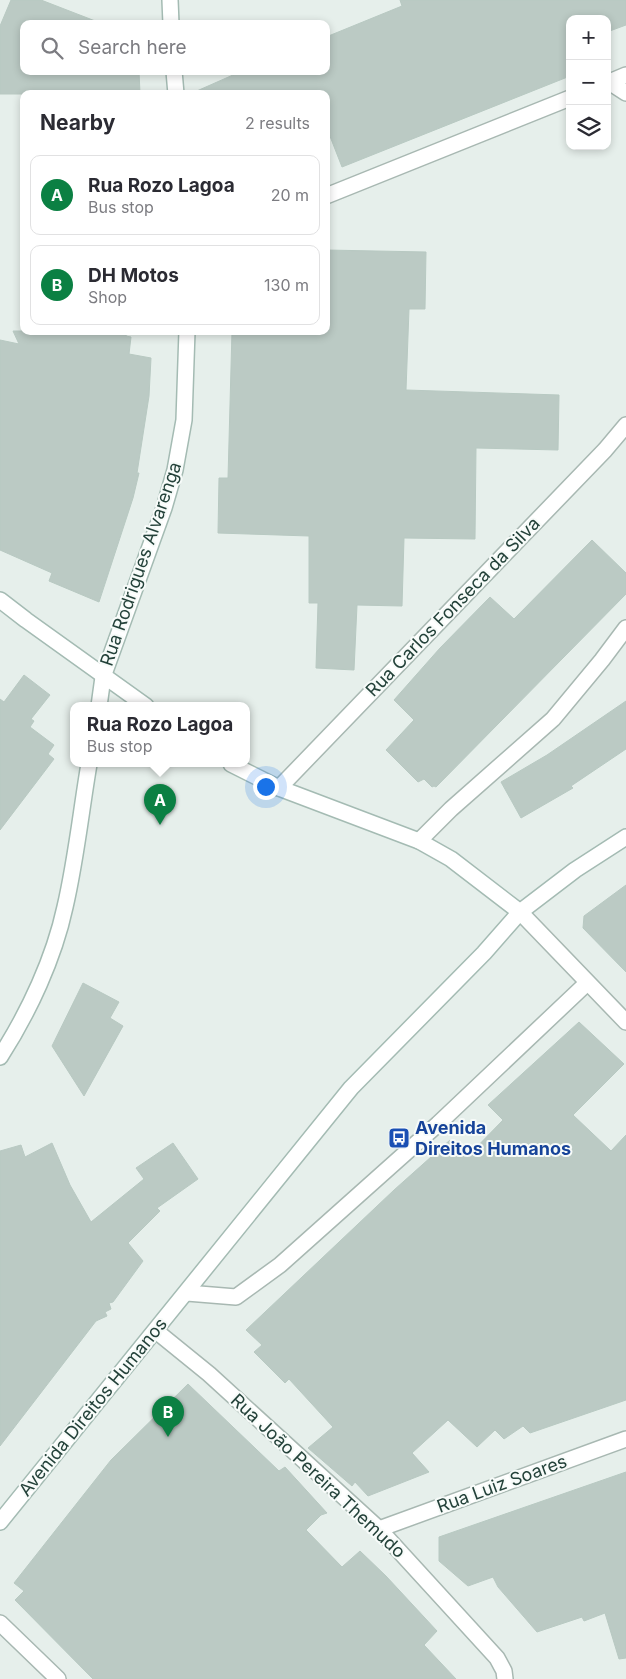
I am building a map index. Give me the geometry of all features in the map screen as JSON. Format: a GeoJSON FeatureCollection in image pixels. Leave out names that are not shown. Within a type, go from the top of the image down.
{"type":"FeatureCollection","features":[{"type":"Feature","properties":{"kind":"street"},"geometry":{"type":"LineString","coordinates":[[170,0],[172,20]]}},
{"type":"Feature","properties":{"kind":"street"},"geometry":{"type":"LineString","coordinates":[[174,75],[176,90]]}},
{"type":"Feature","properties":{"kind":"street"},"geometry":{"type":"LineString","coordinates":[[611,82],[626,75]]}},
{"type":"Feature","properties":{"kind":"street"},"geometry":{"type":"LineString","coordinates":[[611,85],[626,93]]}},
{"type":"Feature","properties":{"kind":"street"},"geometry":{"type":"LineString","coordinates":[[330,194],[566,100]]}},
{"type":"Feature","properties":{"kind":"street","name":"Rua Rodrigues Alvarenga"},"geometry":{"type":"LineString","coordinates":[[100,702],[103,677],[164,508],[175,470],[184,420],[187,335]]}},
{"type":"Feature","properties":{"kind":"street","name":"Rua Carlos Fonseca da Silva"},"geometry":{"type":"LineString","coordinates":[[279,788],[606,450],[626,426]]}},
{"type":"Feature","properties":{"kind":"street"},"geometry":{"type":"LineString","coordinates":[[0,600],[103,677],[140,702]]}},
{"type":"Feature","properties":{"kind":"street"},"geometry":{"type":"LineString","coordinates":[[420,841],[451,809],[552,719],[602,660],[626,628]]}},
{"type":"Feature","properties":{"kind":"street"},"geometry":{"type":"LineString","coordinates":[[0,1057],[13,1037],[43,976],[65,908],[88,767]]}},
{"type":"Feature","properties":{"kind":"street"},"geometry":{"type":"LineString","coordinates":[[237,767],[279,788],[420,841],[452,859],[520,912],[626,1022]]}},
{"type":"Feature","properties":{"kind":"street","name":"Avenida Direitos Humanos"},"geometry":{"type":"LineString","coordinates":[[0,1522],[352,1088],[484,953],[520,912],[574,870],[626,836]]}},
{"type":"Feature","properties":{"kind":"street"},"geometry":{"type":"LineString","coordinates":[[187,1293],[236,1297],[280,1265],[438,1124],[588,983]]}},
{"type":"Feature","properties":{"kind":"street","name":"Rua João Pereira Themudo"},"geometry":{"type":"LineString","coordinates":[[156,1332],[209,1374],[379,1529],[497,1658],[504,1671],[505,1679]]}},
{"type":"Feature","properties":{"kind":"street","name":"Rua Luiz Soares"},"geometry":{"type":"LineString","coordinates":[[379,1529],[626,1439]]}},
{"type":"Feature","properties":{"kind":"street"},"geometry":{"type":"LineString","coordinates":[[0,1624],[58,1679]]}},
{"type":"Feature","properties":{"kind":"building"},"geometry":{"type":"Polygon","coordinates":[[[11,0],[41,0],[93,20],[20,20],[20,75],[139,75],[140,90],[20,90],[20,94],[0,94],[0,26],[11,0]]]}},
{"type":"Feature","properties":{"kind":"building"},"geometry":{"type":"Polygon","coordinates":[[[400,0],[626,0],[626,25],[611,31],[611,15],[566,15],[566,78],[342,167],[330,136],[330,90],[199,90],[233,75],[330,75],[330,35],[402,6],[400,0]]]}},
{"type":"Feature","properties":{"kind":"building"},"geometry":{"type":"Polygon","coordinates":[[[330,250],[426,252],[425,309],[409,309],[406,390],[559,395],[558,450],[476,448],[475,539],[404,538],[402,606],[357,605],[354,670],[316,668],[318,603],[309,603],[309,536],[218,533],[219,478],[228,478],[232,335],[330,335],[330,250]]]}},
{"type":"Feature","properties":{"kind":"building"},"geometry":{"type":"Polygon","coordinates":[[[13,331],[20,331],[20,335],[126,335],[131,337],[129,354],[151,358],[149,396],[137,473],[139,473],[133,498],[99,602],[49,581],[52,573],[0,550],[0,340],[19,344],[13,331]]]}},
{"type":"Feature","properties":{"kind":"building"},"geometry":{"type":"Polygon","coordinates":[[[592,540],[626,573],[626,594],[436,787],[432,787],[424,779],[418,782],[386,750],[414,720],[394,700],[440,648],[490,597],[514,619],[592,540]]]}},
{"type":"Feature","properties":{"kind":"building"},"geometry":{"type":"Polygon","coordinates":[[[24,675],[50,695],[31,719],[34,721],[30,727],[54,745],[48,754],[54,759],[0,830],[0,699],[4,702],[24,675]]]}},
{"type":"Feature","properties":{"kind":"building"},"geometry":{"type":"Polygon","coordinates":[[[626,701],[626,749],[571,786],[573,788],[521,818],[501,782],[547,755],[626,701]]]}},
{"type":"Feature","properties":{"kind":"building"},"geometry":{"type":"Polygon","coordinates":[[[626,885],[626,972],[583,928],[584,916],[626,885]]]}},
{"type":"Feature","properties":{"kind":"building"},"geometry":{"type":"Polygon","coordinates":[[[83,983],[119,1002],[110,1018],[123,1026],[84,1096],[52,1046],[83,983]]]}},
{"type":"Feature","properties":{"kind":"building"},"geometry":{"type":"Polygon","coordinates":[[[579,1022],[624,1064],[573,1115],[611,1151],[626,1135],[626,1400],[530,1433],[523,1426],[504,1439],[495,1430],[477,1447],[448,1420],[412,1453],[429,1472],[368,1496],[355,1482],[352,1486],[308,1448],[333,1427],[289,1379],[285,1383],[254,1352],[262,1345],[246,1330],[394,1190],[450,1140],[467,1157],[503,1120],[488,1105],[579,1022]]]}},
{"type":"Feature","properties":{"kind":"building"},"geometry":{"type":"Polygon","coordinates":[[[52,1143],[70,1185],[91,1222],[144,1179],[136,1168],[173,1143],[198,1179],[157,1208],[160,1211],[128,1243],[143,1261],[113,1302],[109,1303],[111,1309],[105,1312],[107,1316],[96,1321],[0,1446],[0,1151],[21,1145],[25,1157],[52,1143]]]}},
{"type":"Feature","properties":{"kind":"building"},"geometry":{"type":"Polygon","coordinates":[[[188,1384],[279,1471],[285,1467],[327,1513],[321,1515],[306,1530],[342,1567],[360,1551],[437,1631],[424,1645],[456,1679],[93,1679],[15,1600],[24,1591],[14,1583],[111,1460],[188,1384]]]}},
{"type":"Feature","properties":{"kind":"building"},"geometry":{"type":"Polygon","coordinates":[[[626,1472],[626,1658],[619,1659],[605,1613],[584,1621],[582,1617],[537,1632],[498,1587],[493,1577],[468,1586],[439,1561],[439,1537],[626,1472]]]}},
{"type":"Feature","properties":{"kind":"place","name":"Rua Rozo Lagoa"},"geometry":{"type":"Point","coordinates":[160,825]}},
{"type":"Feature","properties":{"kind":"place","name":"Avenida Direitos Humanos"},"geometry":{"type":"Point","coordinates":[399,1138]}},
{"type":"Feature","properties":{"kind":"place","name":"DH Motos"},"geometry":{"type":"Point","coordinates":[168,1437]}}]}
